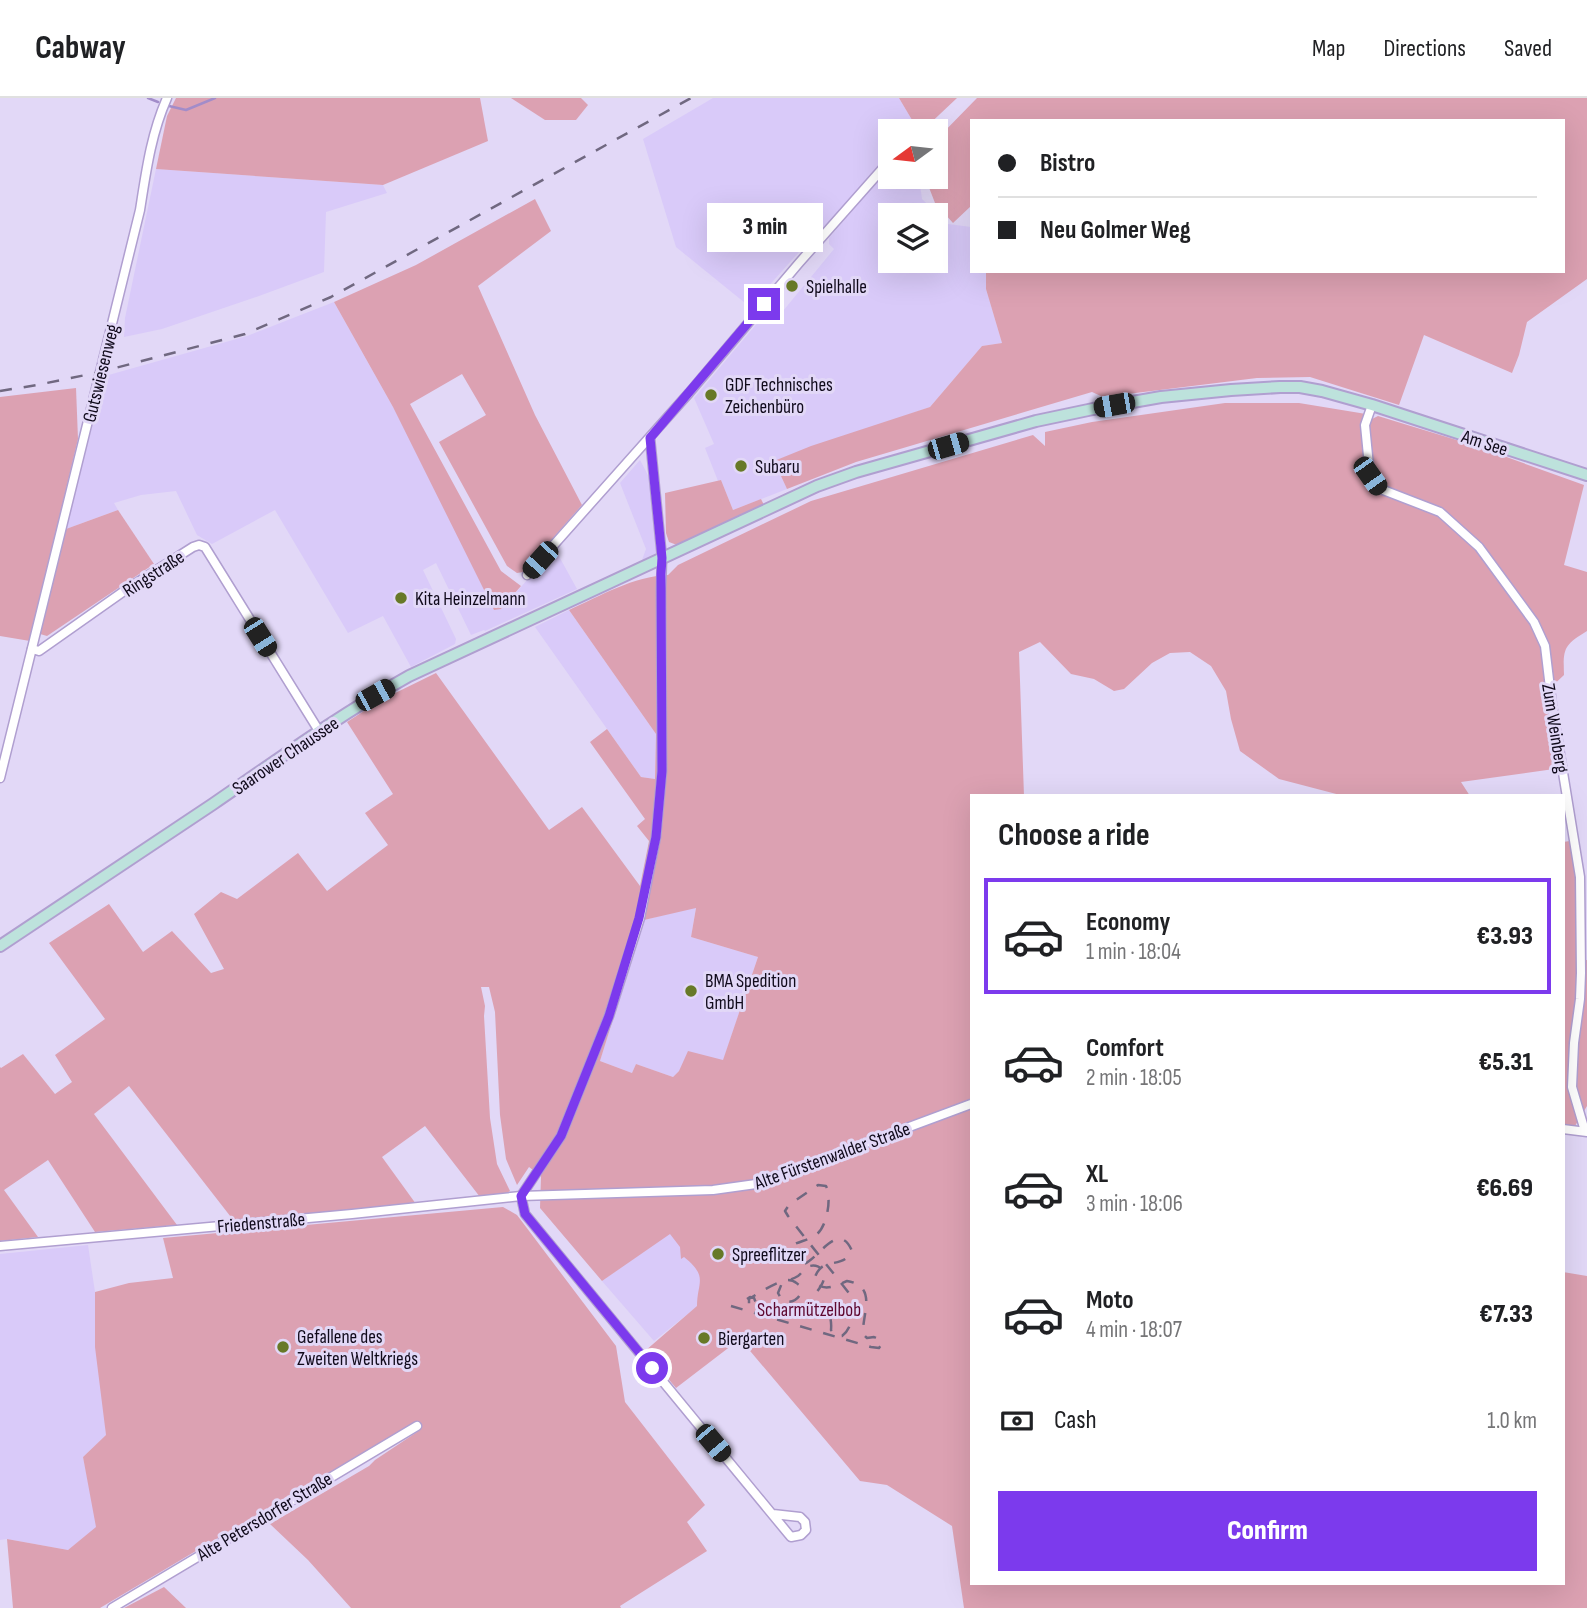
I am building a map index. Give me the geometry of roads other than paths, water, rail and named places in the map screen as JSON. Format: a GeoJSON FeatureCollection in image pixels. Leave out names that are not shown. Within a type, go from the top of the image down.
{"type":"FeatureCollection","features":[{"type":"Feature","properties":{"kind":"main road","name":"Saarower Chaussee"},"geometry":{"type":"LineString","coordinates":[[0,946],[375,695],[409,676],[830,481],[1035,421],[1161,397],[1300,387],[1371,404]]}},
{"type":"Feature","properties":{"kind":"main road","name":"Am See"},"geometry":{"type":"LineString","coordinates":[[1371,404],[1587,475]]}},
{"type":"Feature","properties":{"kind":"street","name":"Gutswiesenweg"},"geometry":{"type":"LineString","coordinates":[[32,649],[140,210],[147,162],[158,117],[167,98]]}},
{"type":"Feature","properties":{"kind":"street"},"geometry":{"type":"LineString","coordinates":[[527,575],[650,438],[878,174]]}},
{"type":"Feature","properties":{"kind":"street","name":"Zum Weinberg"},"geometry":{"type":"LineString","coordinates":[[1371,404],[1365,425],[1370,476],[1378,488],[1440,512],[1479,547],[1534,622],[1545,646],[1580,877],[1581,973],[1572,1087],[1586,1132]]}},
{"type":"Feature","properties":{"kind":"street"},"geometry":{"type":"LineString","coordinates":[[650,438],[662,558],[662,771],[656,837],[639,918],[609,1016],[561,1136],[521,1196],[525,1214],[772,1514],[791,1536],[801,1535],[806,1530],[805,1522],[800,1517],[772,1514]]}},
{"type":"Feature","properties":{"kind":"street","name":"Ringstraße"},"geometry":{"type":"LineString","coordinates":[[32,649],[39,650],[127,589],[199,545],[205,547],[319,731]]}},
{"type":"Feature","properties":{"kind":"street"},"geometry":{"type":"LineString","coordinates":[[0,778],[32,649]]}},
{"type":"Feature","properties":{"kind":"street","name":"Alte Fürstenwalder Straße"},"geometry":{"type":"LineString","coordinates":[[521,1196],[713,1190],[756,1184],[970,1104]]}},
{"type":"Feature","properties":{"kind":"street"},"geometry":{"type":"LineString","coordinates":[[1565,1129],[1586,1132]]}},
{"type":"Feature","properties":{"kind":"street","name":"Friedenstraße"},"geometry":{"type":"LineString","coordinates":[[0,1246],[521,1196]]}},
{"type":"Feature","properties":{"kind":"street","name":"Alte Petersdorfer Straße"},"geometry":{"type":"LineString","coordinates":[[112,1608],[416,1426]]}},
{"type":"Feature","properties":{"kind":"waterway"},"geometry":{"type":"LineString","coordinates":[[148,98],[158,102]]}},
{"type":"Feature","properties":{"kind":"waterway"},"geometry":{"type":"LineString","coordinates":[[169,106],[186,110],[215,98]]}},
{"type":"Feature","properties":{"kind":"railway"},"geometry":{"type":"LineString","coordinates":[[0,391],[100,372],[245,334],[331,297],[691,98]]}},
{"type":"Feature","properties":{"kind":"railway"},"geometry":{"type":"LineString","coordinates":[[731,1306],[871,1347],[879,1348],[882,1344],[880,1340],[867,1338],[863,1334],[866,1302],[865,1295],[857,1284],[847,1281],[842,1283],[838,1285],[825,1287],[821,1286],[817,1284],[814,1280],[817,1272],[822,1267],[827,1264],[843,1261],[848,1257],[852,1251],[847,1242],[835,1240],[822,1249],[816,1255],[804,1264],[793,1263],[789,1257],[791,1246],[797,1243],[801,1242],[804,1240],[808,1239],[814,1236],[821,1230],[828,1204],[826,1186],[818,1185],[789,1205],[785,1211],[788,1216],[804,1236],[812,1246],[820,1256],[828,1267],[836,1277],[844,1287],[852,1297],[852,1319],[849,1328],[842,1336],[835,1335],[831,1330],[829,1314],[816,1305],[816,1293],[820,1288],[821,1286],[822,1284],[824,1277],[823,1271],[821,1269],[819,1267],[816,1266],[807,1267],[798,1276],[792,1279],[790,1280],[788,1281],[782,1283],[778,1293],[782,1300],[793,1301],[801,1293],[799,1285],[790,1280],[774,1285],[762,1291],[753,1297],[749,1299],[749,1305],[754,1306],[754,1298],[750,1297],[747,1299]]}},
{"type":"Feature","properties":{"kind":"place","name":"Spielhalle"},"geometry":{"type":"Point","coordinates":[792,286]}},
{"type":"Feature","properties":{"kind":"place","name":"GDF Technisches Zeichenbüro"},"geometry":{"type":"Point","coordinates":[711,395]}},
{"type":"Feature","properties":{"kind":"place","name":"Subaru"},"geometry":{"type":"Point","coordinates":[741,466]}},
{"type":"Feature","properties":{"kind":"place","name":"Kita Heinzelmann"},"geometry":{"type":"Point","coordinates":[401,598]}},
{"type":"Feature","properties":{"kind":"place","name":"BMA Spedition GmbH"},"geometry":{"type":"Point","coordinates":[691,991]}},
{"type":"Feature","properties":{"kind":"place","name":"Spreeflitzer"},"geometry":{"type":"Point","coordinates":[718,1254]}},
{"type":"Feature","properties":{"kind":"place","name":"Biergarten"},"geometry":{"type":"Point","coordinates":[704,1338]}},
{"type":"Feature","properties":{"kind":"place","name":"Gefallene des Zweiten Weltkriegs"},"geometry":{"type":"Point","coordinates":[283,1347]}},
{"type":"Feature","properties":{"kind":"park label","name":"Scharmützelbob"},"geometry":{"type":"Point","coordinates":[809,1309]}}]}
